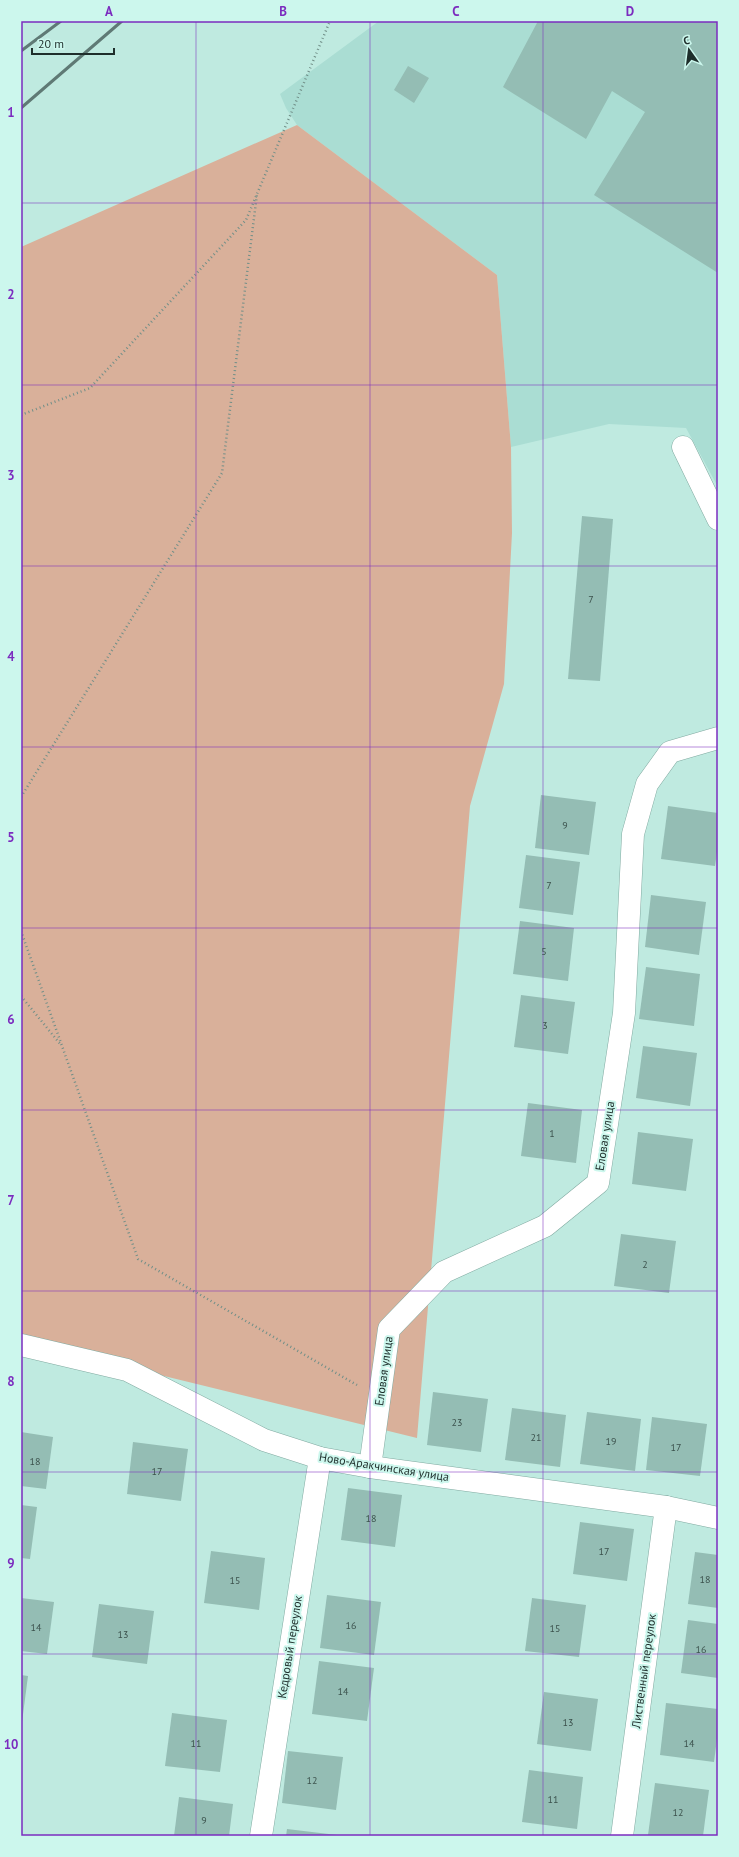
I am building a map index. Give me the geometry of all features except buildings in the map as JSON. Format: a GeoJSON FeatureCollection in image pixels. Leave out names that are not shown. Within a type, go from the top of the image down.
{"type":"FeatureCollection","features":[{"type":"Feature","properties":{"kind":"street"},"geometry":{"type":"LineString","coordinates":[[683,447],[718,519]]}},
{"type":"Feature","properties":{"kind":"street","name":"Еловая улица"},"geometry":{"type":"LineString","coordinates":[[370,1467],[390,1329],[444,1272],[544,1226],[598,1183],[624,1013],[633,834],[647,784],[670,752],[718,738]]}},
{"type":"Feature","properties":{"kind":"street","name":"Ново-Аракчинская улица"},"geometry":{"type":"LineString","coordinates":[[21,1345],[126,1370],[264,1440],[320,1458],[370,1467],[666,1507],[718,1518]]}},
{"type":"Feature","properties":{"kind":"street","name":"Кедровый переулок"},"geometry":{"type":"LineString","coordinates":[[261,1836],[320,1458]]}},
{"type":"Feature","properties":{"kind":"street","name":"Лиственный переулок"},"geometry":{"type":"LineString","coordinates":[[622,1836],[666,1507]]}},
{"type":"Feature","properties":{"kind":"path"},"geometry":{"type":"LineString","coordinates":[[21,415],[90,388],[246,220],[330,21]]}},
{"type":"Feature","properties":{"kind":"path"},"geometry":{"type":"LineString","coordinates":[[21,797],[222,473],[257,194]]}},
{"type":"Feature","properties":{"kind":"path"},"geometry":{"type":"LineString","coordinates":[[21,931],[138,1259],[380,1398]]}},
{"type":"Feature","properties":{"kind":"path"},"geometry":{"type":"LineString","coordinates":[[21,996],[63,1048]]}},
{"type":"Feature","properties":{"kind":"shaded area"},"geometry":{"type":"Polygon","coordinates":[[[379,21],[718,21],[718,487],[686,428],[609,424],[511,447],[497,275],[297,125],[286,108],[280,94],[379,21]]]}},
{"type":"Feature","properties":{"kind":"shaded area"},"geometry":{"type":"Polygon","coordinates":[[[297,125],[497,275],[511,447],[512,533],[504,684],[470,806],[417,1438],[21,1341],[21,247],[297,125]]]}},
{"type":"Feature","properties":{"kind":"railway"},"geometry":{"type":"LineString","coordinates":[[21,51],[61,21]]}},
{"type":"Feature","properties":{"kind":"railway"},"geometry":{"type":"LineString","coordinates":[[21,108],[122,21]]}}]}
